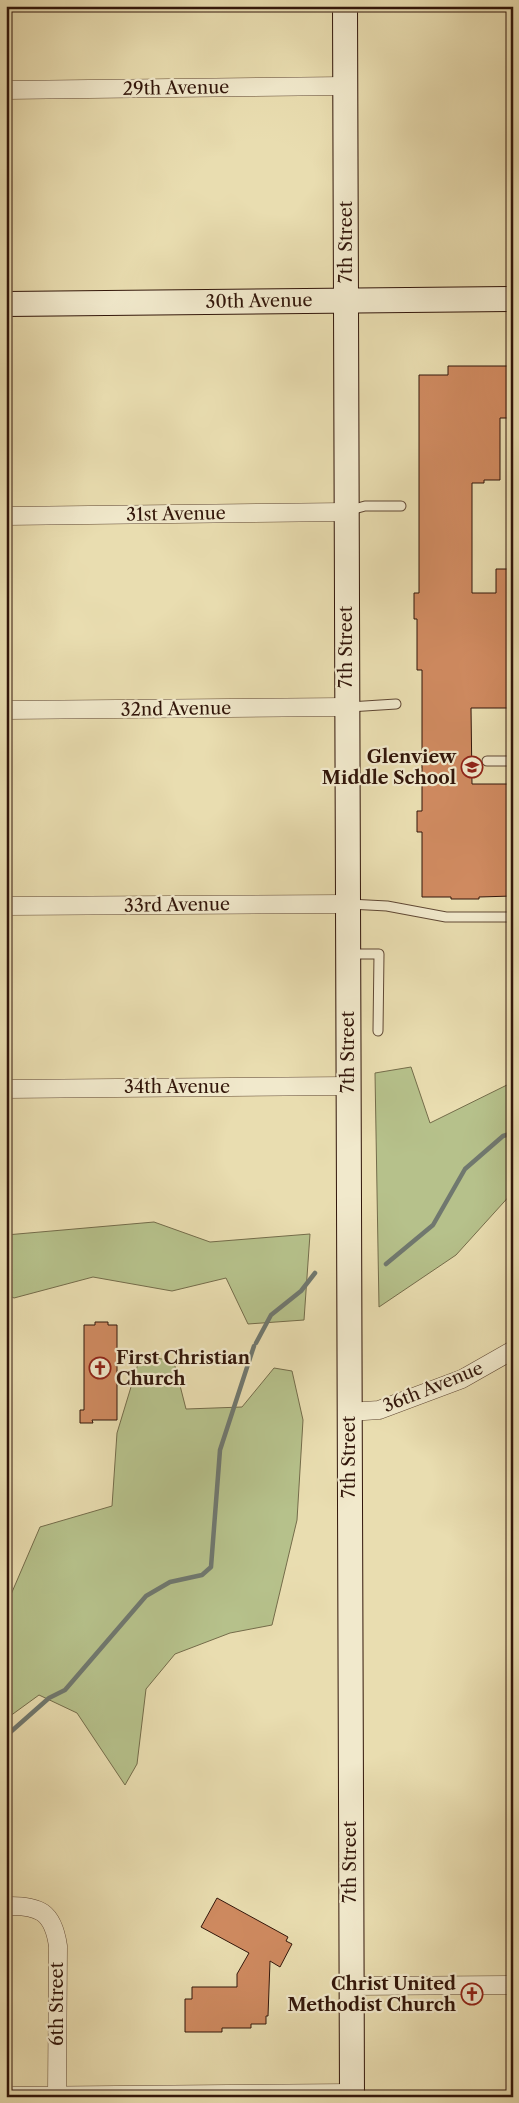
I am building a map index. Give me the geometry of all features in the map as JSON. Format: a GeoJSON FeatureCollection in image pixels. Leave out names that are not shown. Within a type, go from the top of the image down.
{"type":"FeatureCollection","features":[{"type":"Feature","properties":{"kind":"main road","name":"7th Street"},"geometry":{"type":"LineString","coordinates":[[345,6],[350,1986],[352,2095]]}},
{"type":"Feature","properties":{"kind":"main road","name":"30th Avenue"},"geometry":{"type":"LineString","coordinates":[[6,304],[513,299]]}},
{"type":"Feature","properties":{"kind":"street","name":"29th Avenue"},"geometry":{"type":"LineString","coordinates":[[6,90],[345,86]]}},
{"type":"Feature","properties":{"kind":"street","name":"31st Avenue"},"geometry":{"type":"LineString","coordinates":[[6,516],[346,512]]}},
{"type":"Feature","properties":{"kind":"street","name":"32nd Avenue"},"geometry":{"type":"LineString","coordinates":[[6,710],[346,707]]}},
{"type":"Feature","properties":{"kind":"street","name":"33rd Avenue"},"geometry":{"type":"LineString","coordinates":[[6,906],[347,904]]}},
{"type":"Feature","properties":{"kind":"street","name":"34th Avenue"},"geometry":{"type":"LineString","coordinates":[[6,1089],[349,1086]]}},
{"type":"Feature","properties":{"kind":"street","name":"36th Avenue"},"geometry":{"type":"LineString","coordinates":[[349,1412],[379,1410],[462,1379],[513,1350]]}},
{"type":"Feature","properties":{"kind":"street","name":"6th Street"},"geometry":{"type":"LineString","coordinates":[[6,1906],[31,1907],[47,1914],[56,1932],[58,1946],[57,2096]]}},
{"type":"Feature","properties":{"kind":"street"},"geometry":{"type":"LineString","coordinates":[[350,1986],[513,1985]]}},
{"type":"Feature","properties":{"kind":"street"},"geometry":{"type":"LineString","coordinates":[[6,2096],[352,2095]]}},
{"type":"Feature","properties":{"kind":"lane"},"geometry":{"type":"LineString","coordinates":[[346,512],[365,506],[401,506]]}},
{"type":"Feature","properties":{"kind":"lane"},"geometry":{"type":"LineString","coordinates":[[346,707],[396,704]]}},
{"type":"Feature","properties":{"kind":"lane"},"geometry":{"type":"LineString","coordinates":[[487,761],[513,761]]}},
{"type":"Feature","properties":{"kind":"lane"},"geometry":{"type":"LineString","coordinates":[[347,904],[387,906],[446,917],[513,917]]}},
{"type":"Feature","properties":{"kind":"lane"},"geometry":{"type":"LineString","coordinates":[[348,954],[379,954],[378,1031]]}},
{"type":"Feature","properties":{"kind":"green space"},"geometry":{"type":"Polygon","coordinates":[[[411,1067],[430,1123],[513,1082],[513,1192],[456,1255],[379,1307],[375,1073],[411,1067]]]}},
{"type":"Feature","properties":{"kind":"green space"},"geometry":{"type":"Polygon","coordinates":[[[154,1222],[210,1242],[310,1234],[304,1320],[248,1324],[226,1278],[172,1291],[93,1277],[14,1298],[6,1294],[6,1235],[154,1222]]]}},
{"type":"Feature","properties":{"kind":"green space"},"geometry":{"type":"Polygon","coordinates":[[[141,1354],[174,1362],[186,1409],[242,1407],[274,1368],[292,1371],[303,1420],[297,1520],[272,1625],[230,1633],[175,1654],[146,1689],[137,1764],[125,1785],[77,1713],[39,1695],[6,1719],[6,1606],[40,1527],[112,1506],[117,1433],[141,1354]]]}},
{"type":"Feature","properties":{"kind":"building"},"geometry":{"type":"Polygon","coordinates":[[[448,366],[513,366],[513,418],[500,418],[500,480],[484,480],[484,483],[472,483],[472,593],[496,593],[496,569],[513,569],[513,708],[471,708],[472,784],[513,784],[513,896],[479,897],[479,899],[422,897],[422,832],[417,832],[417,811],[422,811],[422,670],[417,670],[417,619],[414,619],[414,593],[419,593],[419,375],[448,375],[448,366]]]}},
{"type":"Feature","properties":{"kind":"building","name":"First Christian Church"},"geometry":{"type":"Polygon","coordinates":[[[95,1322],[108,1322],[108,1325],[117,1325],[117,1420],[92,1420],[93,1423],[80,1423],[80,1410],[84,1410],[84,1325],[95,1325],[95,1322]]]}},
{"type":"Feature","properties":{"kind":"building"},"geometry":{"type":"Polygon","coordinates":[[[217,1898],[288,1937],[286,1941],[292,1944],[280,1967],[270,1961],[266,2024],[251,2024],[251,2028],[222,2028],[222,2032],[185,2032],[185,1999],[192,1999],[192,1987],[237,1987],[237,1974],[249,1953],[201,1927],[217,1898]]]}},
{"type":"Feature","properties":{"kind":"waterway"},"geometry":{"type":"LineString","coordinates":[[386,1264],[433,1225],[465,1169],[503,1136],[513,1133]]}},
{"type":"Feature","properties":{"kind":"waterway"},"geometry":{"type":"LineString","coordinates":[[256,1343],[271,1315],[301,1291],[315,1273]]}},
{"type":"Feature","properties":{"kind":"waterway"},"geometry":{"type":"LineString","coordinates":[[6,1736],[49,1698],[65,1690],[146,1596],[170,1582],[202,1575],[211,1567],[220,1450],[254,1346]]}},
{"type":"Feature","properties":{"kind":"place","name":"Glenview Middle School"},"geometry":{"type":"Point","coordinates":[472,767]}},
{"type":"Feature","properties":{"kind":"place","name":"First Christian Church"},"geometry":{"type":"Point","coordinates":[100,1368]}},
{"type":"Feature","properties":{"kind":"place","name":"Christ United Methodist Church"},"geometry":{"type":"Point","coordinates":[472,1994]}}]}
